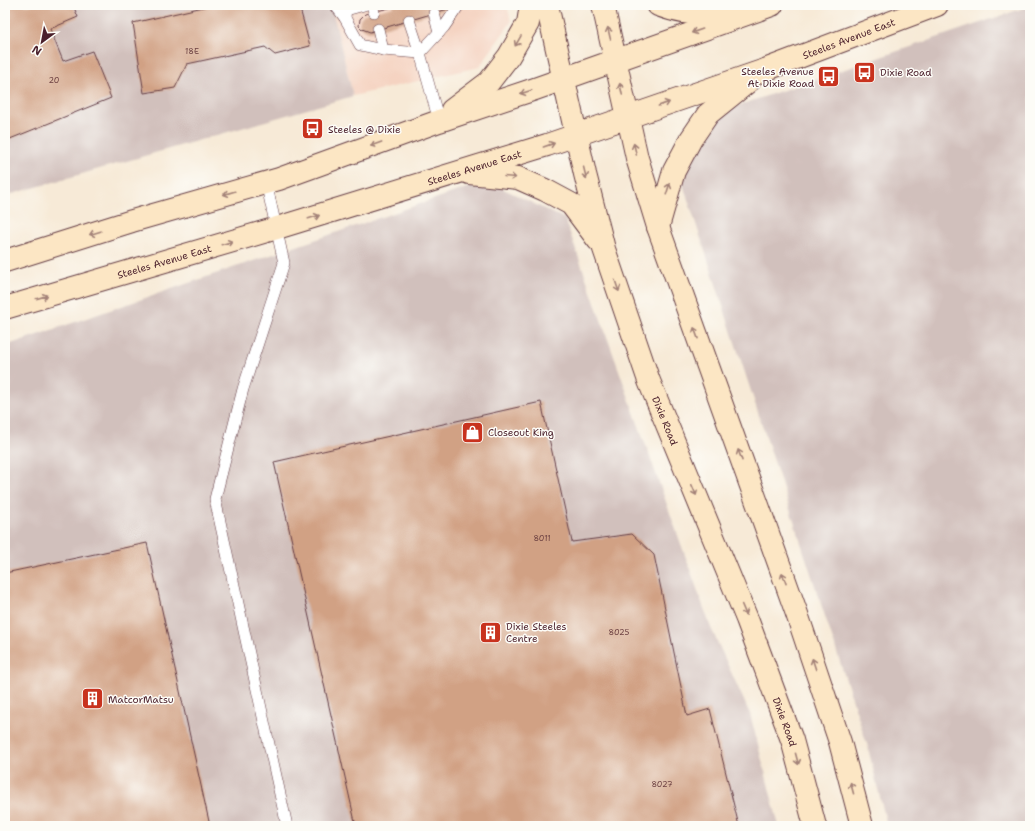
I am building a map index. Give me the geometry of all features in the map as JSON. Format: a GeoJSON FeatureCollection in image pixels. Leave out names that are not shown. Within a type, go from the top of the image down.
{"type":"FeatureCollection","features":[{"type":"Feature","properties":{"kind":"main road"},"geometry":{"type":"LineString","coordinates":[[438,121],[489,82],[509,56],[528,23],[531,5]]}},
{"type":"Feature","properties":{"kind":"main road","name":"Dixie Road"},"geometry":{"type":"LineString","coordinates":[[547,5],[576,135],[604,249],[649,381],[747,619],[792,740],[815,826]]}},
{"type":"Feature","properties":{"kind":"main road"},"geometry":{"type":"LineString","coordinates":[[603,5],[637,158],[658,227],[797,614],[840,742],[862,826]]}},
{"type":"Feature","properties":{"kind":"main road"},"geometry":{"type":"LineString","coordinates":[[658,5],[674,11],[712,15],[747,14]]}},
{"type":"Feature","properties":{"kind":"main road"},"geometry":{"type":"LineString","coordinates":[[5,261],[132,221],[280,179],[438,121],[615,61],[772,5]]}},
{"type":"Feature","properties":{"kind":"main road","name":"Steeles Avenue East"},"geometry":{"type":"LineString","coordinates":[[5,308],[277,228],[548,145],[762,71],[937,5]]}},
{"type":"Feature","properties":{"kind":"main road"},"geometry":{"type":"LineString","coordinates":[[658,227],[674,171],[691,139],[708,114],[762,71]]}},
{"type":"Feature","properties":{"kind":"main road"},"geometry":{"type":"LineString","coordinates":[[458,172],[518,178],[545,190],[571,204],[604,249]]}},
{"type":"Feature","properties":{"kind":"lane"},"geometry":{"type":"LineString","coordinates":[[335,5],[346,11],[360,45],[383,50],[420,53]]}},
{"type":"Feature","properties":{"kind":"lane"},"geometry":{"type":"LineString","coordinates":[[346,11],[364,5]]}},
{"type":"Feature","properties":{"kind":"lane"},"geometry":{"type":"LineString","coordinates":[[420,53],[439,33],[459,5]]}},
{"type":"Feature","properties":{"kind":"lane"},"geometry":{"type":"LineString","coordinates":[[434,13],[439,33]]}},
{"type":"Feature","properties":{"kind":"lane"},"geometry":{"type":"LineString","coordinates":[[409,20],[420,53],[438,121]]}},
{"type":"Feature","properties":{"kind":"lane"},"geometry":{"type":"LineString","coordinates":[[378,29],[383,50]]}},
{"type":"Feature","properties":{"kind":"lane"},"geometry":{"type":"LineString","coordinates":[[266,182],[284,263],[243,389],[215,499],[287,826]]}},
{"type":"Feature","properties":{"kind":"shaded area"},"geometry":{"type":"Polygon","coordinates":[[[5,5],[331,5],[353,96],[5,196],[5,5]]]}},
{"type":"Feature","properties":{"kind":"shaded area"},"geometry":{"type":"Polygon","coordinates":[[[331,5],[507,5],[511,22],[479,67],[353,96],[331,5]]]}},
{"type":"Feature","properties":{"kind":"shaded area"},"geometry":{"type":"Polygon","coordinates":[[[1030,6],[1030,826],[887,826],[867,744],[676,163],[702,118],[1030,6]]]}},
{"type":"Feature","properties":{"kind":"shaded area"},"geometry":{"type":"Polygon","coordinates":[[[487,181],[565,219],[711,628],[750,714],[779,826],[5,826],[5,346],[487,181]]]}},
{"type":"Feature","properties":{"kind":"building"},"geometry":{"type":"Polygon","coordinates":[[[5,5],[73,5],[78,17],[50,29],[63,61],[92,51],[111,98],[5,141],[5,5]]]}},
{"type":"Feature","properties":{"kind":"building"},"geometry":{"type":"Polygon","coordinates":[[[212,5],[299,5],[310,46],[275,55],[265,47],[187,64],[175,88],[144,93],[133,23],[212,5]]]}},
{"type":"Feature","properties":{"kind":"building"},"geometry":{"type":"Polygon","coordinates":[[[392,5],[453,5],[448,9],[370,32],[359,26],[360,19],[365,14],[393,7],[392,5]]]}},
{"type":"Feature","properties":{"kind":"building","name":"Dixie Steeles Centre"},"geometry":{"type":"Polygon","coordinates":[[[541,402],[572,542],[632,534],[654,555],[687,716],[710,709],[739,826],[356,826],[274,462],[541,402]]]}},
{"type":"Feature","properties":{"kind":"building","name":"MatcorMatsu"},"geometry":{"type":"Polygon","coordinates":[[[147,543],[210,826],[5,826],[5,573],[147,543]]]}},
{"type":"Feature","properties":{"kind":"place","name":"Dixie Road"},"geometry":{"type":"Point","coordinates":[865,72]}},
{"type":"Feature","properties":{"kind":"place","name":"Steeles Avenue At Dixie Road"},"geometry":{"type":"Point","coordinates":[829,77]}},
{"type":"Feature","properties":{"kind":"place","name":"Steeles @ Dixie"},"geometry":{"type":"Point","coordinates":[313,129]}},
{"type":"Feature","properties":{"kind":"place","name":"Closeout King"},"geometry":{"type":"Point","coordinates":[473,432]}},
{"type":"Feature","properties":{"kind":"place","name":"Dixie Steeles Centre"},"geometry":{"type":"Point","coordinates":[491,632]}},
{"type":"Feature","properties":{"kind":"place","name":"MatcorMatsu"},"geometry":{"type":"Point","coordinates":[93,699]}}]}
